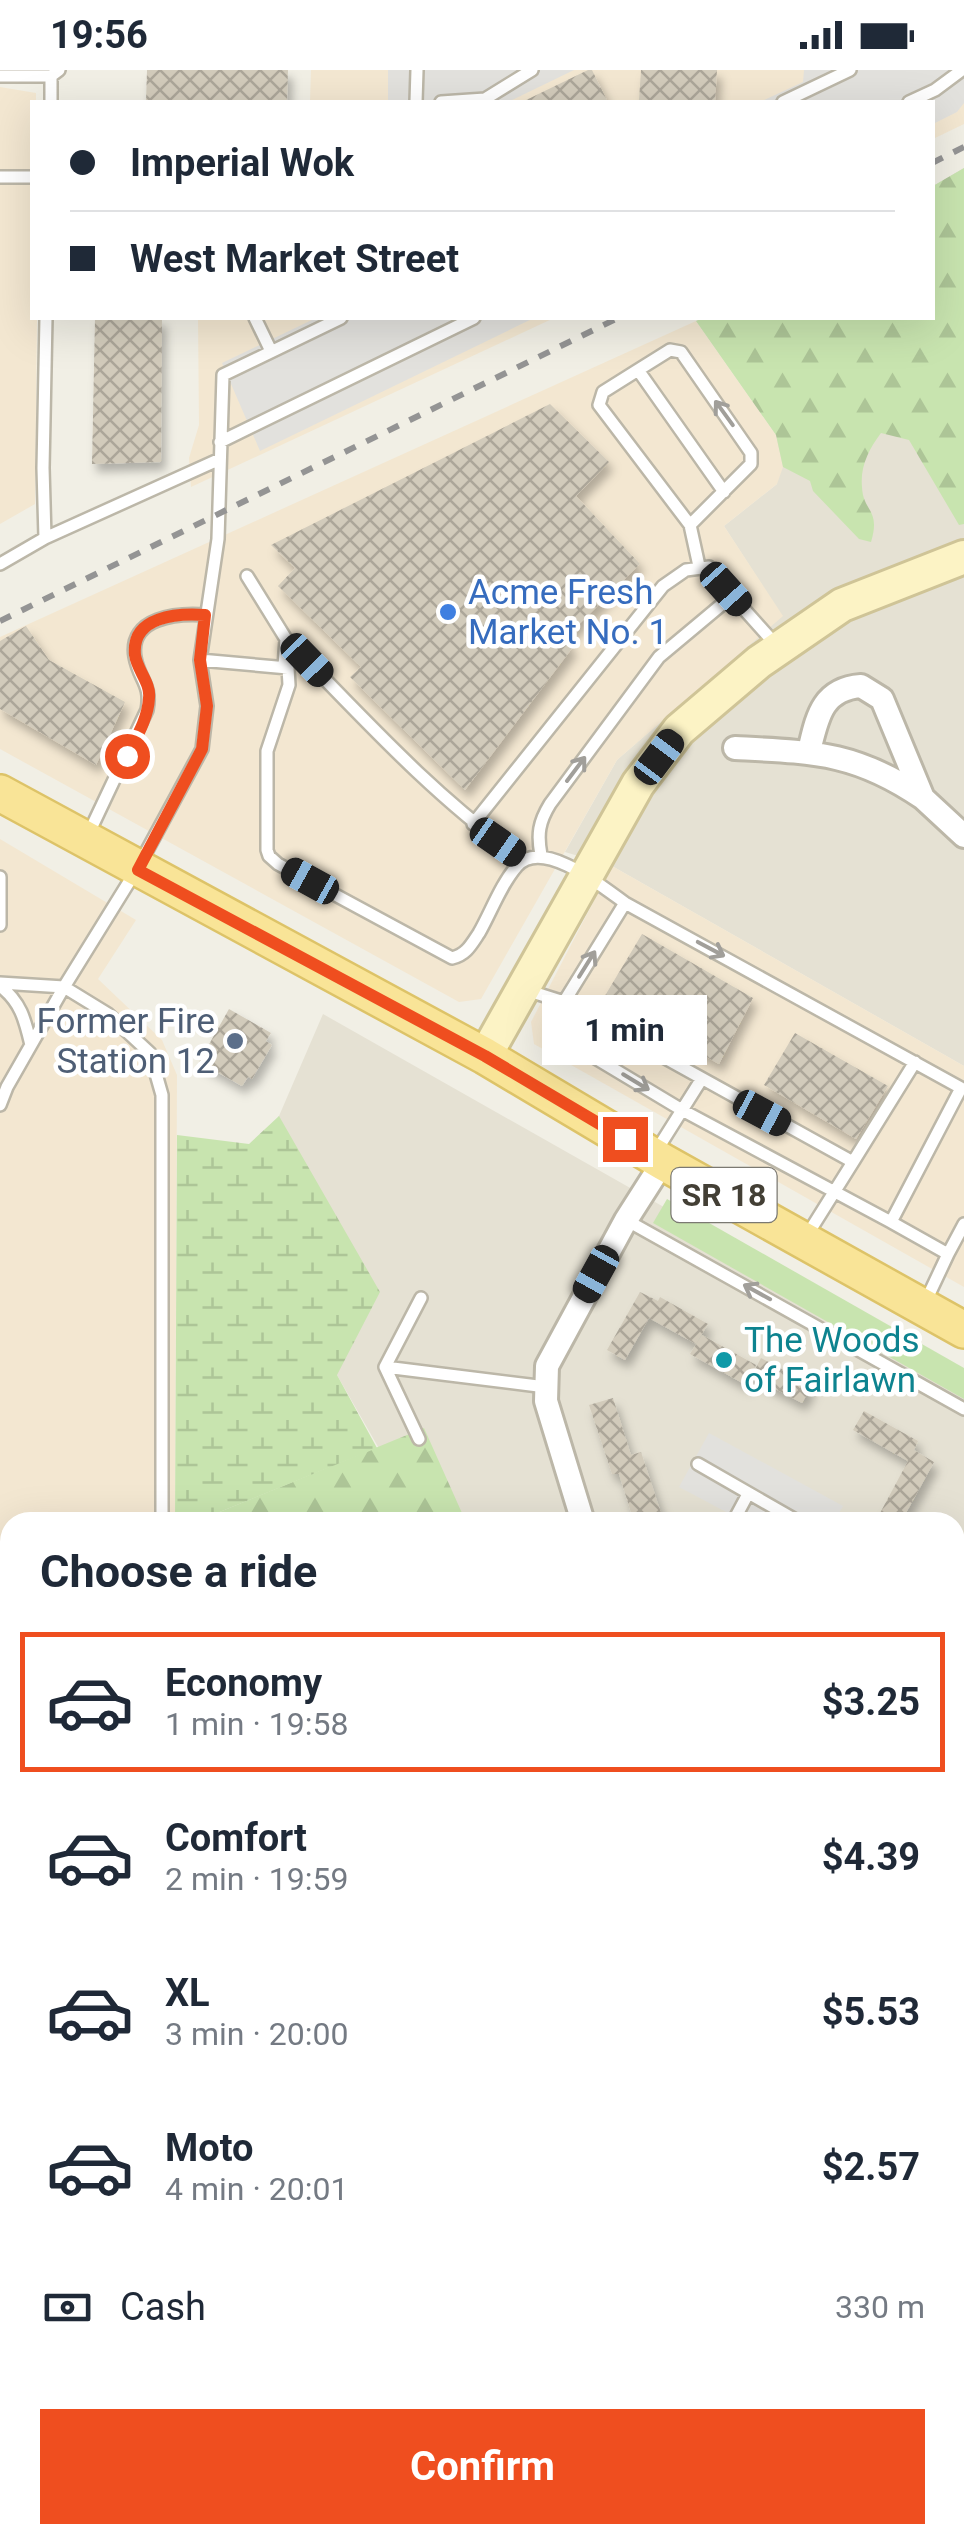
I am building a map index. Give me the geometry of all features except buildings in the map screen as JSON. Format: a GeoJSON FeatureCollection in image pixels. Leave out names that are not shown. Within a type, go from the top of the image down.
{"type":"FeatureCollection","features":[{"type":"Feature","properties":{"kind":"main road","name":"SR 18"},"geometry":{"type":"LineString","coordinates":[[0,793],[485,1056],[658,1159],[963,1328]]}},
{"type":"Feature","properties":{"kind":"street"},"geometry":{"type":"LineString","coordinates":[[485,1056],[638,784],[679,730],[778,648],[842,606],[964,557]]}},
{"type":"Feature","properties":{"kind":"street"},"geometry":{"type":"LineString","coordinates":[[809,752],[820,709],[840,690],[861,686],[882,699],[922,798]]}},
{"type":"Feature","properties":{"kind":"street"},"geometry":{"type":"LineString","coordinates":[[734,748],[840,756],[889,775],[964,836]]}},
{"type":"Feature","properties":{"kind":"street"},"geometry":{"type":"LineString","coordinates":[[579,1512],[546,1402],[547,1366],[658,1159]]}},
{"type":"Feature","properties":{"kind":"lane"},"geometry":{"type":"LineString","coordinates":[[416,100],[417,70]]}},
{"type":"Feature","properties":{"kind":"lane"},"geometry":{"type":"LineString","coordinates":[[470,100],[485,99],[532,70]]}},
{"type":"Feature","properties":{"kind":"lane"},"geometry":{"type":"LineString","coordinates":[[786,100],[828,76],[850,70]]}},
{"type":"Feature","properties":{"kind":"lane"},"geometry":{"type":"LineString","coordinates":[[913,100],[962,70]]}},
{"type":"Feature","properties":{"kind":"lane"},"geometry":{"type":"LineString","coordinates":[[0,76],[55,73],[50,100]]}},
{"type":"Feature","properties":{"kind":"lane"},"geometry":{"type":"LineString","coordinates":[[0,177],[30,177]]}},
{"type":"Feature","properties":{"kind":"lane"},"geometry":{"type":"LineString","coordinates":[[45,538],[42,468],[46,320]]}},
{"type":"Feature","properties":{"kind":"lane"},"geometry":{"type":"LineString","coordinates":[[256,320],[271,351]]}},
{"type":"Feature","properties":{"kind":"lane"},"geometry":{"type":"LineString","coordinates":[[0,1105],[64,988],[138,870],[202,749],[207,706],[200,660],[218,539],[222,375],[337,320]]}},
{"type":"Feature","properties":{"kind":"lane"},"geometry":{"type":"LineString","coordinates":[[220,442],[470,320]]}},
{"type":"Feature","properties":{"kind":"lane"},"geometry":{"type":"LineString","coordinates":[[690,525],[750,464],[748,446],[680,352],[670,350],[603,392],[599,405],[690,525],[700,566]]}},
{"type":"Feature","properties":{"kind":"lane"},"geometry":{"type":"LineString","coordinates":[[638,370],[724,492]]}},
{"type":"Feature","properties":{"kind":"lane"},"geometry":{"type":"LineString","coordinates":[[0,564],[45,538],[220,459]]}},
{"type":"Feature","properties":{"kind":"lane"},"geometry":{"type":"LineString","coordinates":[[473,824],[673,576],[709,566],[778,648]]}},
{"type":"Feature","properties":{"kind":"lane"},"geometry":{"type":"LineString","coordinates":[[246,576],[286,638],[390,746],[473,824],[524,860]]}},
{"type":"Feature","properties":{"kind":"lane"},"geometry":{"type":"LineString","coordinates":[[541,855],[538,830],[550,804],[660,657],[726,601],[726,589]]}},
{"type":"Feature","properties":{"kind":"lane"},"geometry":{"type":"LineString","coordinates":[[85,840],[147,710],[150,694],[135,656],[136,637],[146,626],[178,613],[205,615]]}},
{"type":"Feature","properties":{"kind":"lane"},"geometry":{"type":"LineString","coordinates":[[284,666],[286,638]]}},
{"type":"Feature","properties":{"kind":"lane"},"geometry":{"type":"LineString","coordinates":[[200,660],[284,666],[290,672],[267,751],[269,856],[452,958],[465,952],[517,866],[541,855],[585,875],[626,903],[962,1088],[891,1222]]}},
{"type":"Feature","properties":{"kind":"lane"},"geometry":{"type":"LineString","coordinates":[[0,877],[0,925]]}},
{"type":"Feature","properties":{"kind":"lane"},"geometry":{"type":"LineString","coordinates":[[626,903],[564,1002],[552,1023],[552,1032],[682,1110],[948,1254]]}},
{"type":"Feature","properties":{"kind":"lane"},"geometry":{"type":"LineString","coordinates":[[0,984],[64,988],[108,1014],[150,1053],[162,1095],[162,1512]]}},
{"type":"Feature","properties":{"kind":"lane"},"geometry":{"type":"LineString","coordinates":[[0,984],[15,997],[31,1045]]}},
{"type":"Feature","properties":{"kind":"lane"},"geometry":{"type":"LineString","coordinates":[[522,989],[564,1002],[853,1162]]}},
{"type":"Feature","properties":{"kind":"lane"},"geometry":{"type":"LineString","coordinates":[[805,1239],[915,1062]]}},
{"type":"Feature","properties":{"kind":"lane"},"geometry":{"type":"LineString","coordinates":[[658,1159],[701,1080]]}},
{"type":"Feature","properties":{"kind":"lane"},"geometry":{"type":"LineString","coordinates":[[626,1220],[964,1408]]}},
{"type":"Feature","properties":{"kind":"lane"},"geometry":{"type":"LineString","coordinates":[[923,1308],[964,1224]]}},
{"type":"Feature","properties":{"kind":"lane"},"geometry":{"type":"LineString","coordinates":[[385,1367],[421,1298]]}},
{"type":"Feature","properties":{"kind":"lane"},"geometry":{"type":"LineString","coordinates":[[385,1367],[546,1387]]}},
{"type":"Feature","properties":{"kind":"lane"},"geometry":{"type":"LineString","coordinates":[[385,1367],[419,1438]]}},
{"type":"Feature","properties":{"kind":"lane"},"geometry":{"type":"LineString","coordinates":[[698,1464],[781,1512]]}},
{"type":"Feature","properties":{"kind":"lane"},"geometry":{"type":"LineString","coordinates":[[739,1512],[748,1494]]}},
{"type":"Feature","properties":{"kind":"shaded area"},"geometry":{"type":"Polygon","coordinates":[[[311,70],[964,70],[964,124],[935,138],[935,100],[310,100],[311,70]]]}},
{"type":"Feature","properties":{"kind":"shaded area"},"geometry":{"type":"Polygon","coordinates":[[[388,70],[574,70],[512,100],[388,100],[388,70]]]}},
{"type":"Feature","properties":{"kind":"shaded area"},"geometry":{"type":"Polygon","coordinates":[[[804,70],[964,70],[964,103],[957,112],[935,123],[935,100],[764,100],[803,82],[804,70]]]}},
{"type":"Feature","properties":{"kind":"shaded area"},"geometry":{"type":"Polygon","coordinates":[[[0,87],[36,93],[36,100],[30,100],[30,320],[37,320],[35,504],[0,524],[0,87]]]}},
{"type":"Feature","properties":{"kind":"shaded area"},"geometry":{"type":"Polygon","coordinates":[[[964,168],[964,1066],[612,866],[565,852],[617,760],[782,616],[724,526],[777,484],[776,435],[696,321],[935,320],[935,185],[964,168]]]}},
{"type":"Feature","properties":{"kind":"shaded area"},"geometry":{"type":"Polygon","coordinates":[[[198,320],[550,320],[191,487],[189,458],[199,425],[198,320]]]}},
{"type":"Feature","properties":{"kind":"shaded area"},"geometry":{"type":"Polygon","coordinates":[[[312,320],[530,320],[260,451],[222,363],[312,320]]]}},
{"type":"Feature","properties":{"kind":"shaded area"},"geometry":{"type":"Polygon","coordinates":[[[696,321],[776,435],[783,467],[777,484],[724,526],[783,616],[617,760],[481,999],[459,1002],[0,749],[0,637],[696,321]]]}},
{"type":"Feature","properties":{"kind":"shaded area"},"geometry":{"type":"Polygon","coordinates":[[[0,839],[136,920],[98,979],[162,1040],[177,1075],[175,1512],[0,1512],[0,839]]]}},
{"type":"Feature","properties":{"kind":"shaded area"},"geometry":{"type":"Polygon","coordinates":[[[612,866],[964,1066],[964,1287],[534,1044],[531,1022],[612,866]]]}},
{"type":"Feature","properties":{"kind":"shaded area","name":"The Woods of Fairlawn"},"geometry":{"type":"Polygon","coordinates":[[[323,1014],[964,1377],[964,1512],[415,1512],[337,1375],[279,1116],[323,1014]]]}},
{"type":"Feature","properties":{"kind":"shaded area"},"geometry":{"type":"Polygon","coordinates":[[[709,1433],[843,1506],[840,1512],[726,1512],[679,1487],[709,1433]]]}},
{"type":"Feature","properties":{"kind":"green space"},"geometry":{"type":"Polygon","coordinates":[[[964,168],[964,524],[959,525],[909,440],[881,433],[862,472],[863,495],[874,523],[871,542],[859,539],[813,491],[810,481],[783,467],[776,435],[696,321],[935,320],[935,185],[964,168]]]}},
{"type":"Feature","properties":{"kind":"green space"},"geometry":{"type":"Polygon","coordinates":[[[279,1116],[380,1292],[337,1375],[377,1448],[220,1512],[175,1512],[177,1135],[249,1144],[279,1116]]]}},
{"type":"Feature","properties":{"kind":"green space"},"geometry":{"type":"Polygon","coordinates":[[[667,1199],[964,1368],[964,1399],[653,1223],[667,1199]]]}},
{"type":"Feature","properties":{"kind":"green space"},"geometry":{"type":"Polygon","coordinates":[[[424,1428],[462,1512],[219,1512],[424,1428]]]}},
{"type":"Feature","properties":{"kind":"railway"},"geometry":{"type":"LineString","coordinates":[[935,162],[964,147]]}},
{"type":"Feature","properties":{"kind":"railway"},"geometry":{"type":"LineString","coordinates":[[0,621],[614,320]]}},
{"type":"Feature","properties":{"kind":"place","name":"Acme Fresh Market No. 1"},"geometry":{"type":"Point","coordinates":[448,612]}},
{"type":"Feature","properties":{"kind":"place","name":"Former Fire Station 12"},"geometry":{"type":"Point","coordinates":[235,1041]}},
{"type":"Feature","properties":{"kind":"place","name":"The Woods of Fairlawn"},"geometry":{"type":"Point","coordinates":[724,1360]}},
{"type":"Feature","properties":{"kind":"route"},"geometry":{"type":"LineString","coordinates":[[127,756],[140,730],[150,694],[135,656],[136,637],[146,626],[178,613],[205,615],[200,660],[207,706],[202,749],[138,870],[485,1056],[625,1139]]}}]}
